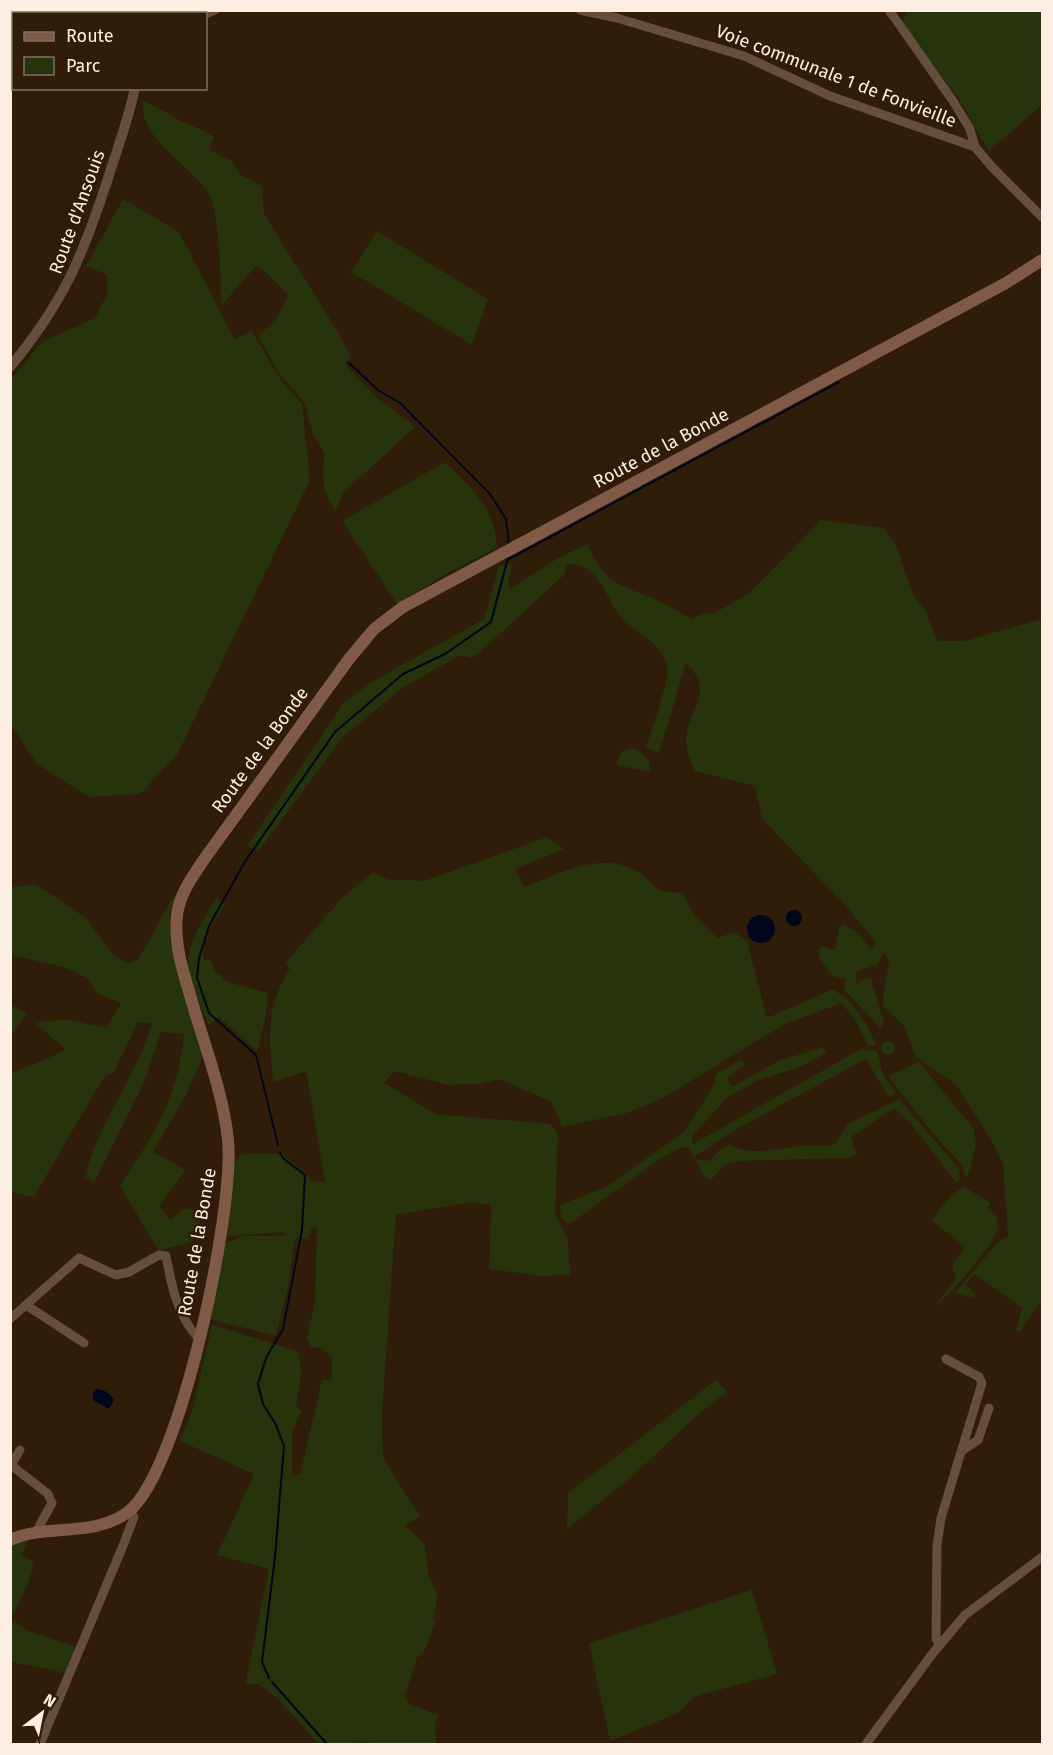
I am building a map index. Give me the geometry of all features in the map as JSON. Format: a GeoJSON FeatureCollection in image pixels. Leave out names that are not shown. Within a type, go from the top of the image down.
{"type":"FeatureCollection","features":[{"type":"Feature","properties":{"kind":"main road","name":"Route de la Bonde"},"geometry":{"type":"LineString","coordinates":[[10,1540],[36,1532],[96,1527],[129,1510],[151,1479],[182,1408],[199,1339],[228,1184],[229,1154],[225,1122],[183,972],[177,942],[177,913],[184,892],[205,858],[348,658],[374,629],[403,607],[1006,283],[1042,260]]}},
{"type":"Feature","properties":{"kind":"street","name":"Voie communale 1 de Fonvieille"},"geometry":{"type":"LineString","coordinates":[[580,10],[617,18],[744,56],[830,96],[975,147]]}},
{"type":"Feature","properties":{"kind":"street"},"geometry":{"type":"LineString","coordinates":[[889,10],[953,100],[970,129],[975,147],[1042,217]]}},
{"type":"Feature","properties":{"kind":"street","name":"Route d'Ansouis"},"geometry":{"type":"LineString","coordinates":[[10,367],[41,328],[72,277],[87,242],[134,90]]}},
{"type":"Feature","properties":{"kind":"street"},"geometry":{"type":"LineString","coordinates":[[10,1318],[79,1258],[116,1275],[129,1272],[159,1255],[166,1256],[177,1308],[188,1327],[199,1339]]}},
{"type":"Feature","properties":{"kind":"street"},"geometry":{"type":"LineString","coordinates":[[26,1305],[84,1343]]}},
{"type":"Feature","properties":{"kind":"street"},"geometry":{"type":"LineString","coordinates":[[939,1645],[936,1638],[937,1545],[948,1493],[982,1383],[979,1377],[946,1359]]}},
{"type":"Feature","properties":{"kind":"street"},"geometry":{"type":"LineString","coordinates":[[963,1450],[978,1440],[989,1408]]}},
{"type":"Feature","properties":{"kind":"street"},"geometry":{"type":"LineString","coordinates":[[20,1450],[11,1465],[48,1494],[52,1503],[36,1532]]}},
{"type":"Feature","properties":{"kind":"street"},"geometry":{"type":"LineString","coordinates":[[40,1744],[81,1651],[134,1517],[129,1510]]}},
{"type":"Feature","properties":{"kind":"street"},"geometry":{"type":"LineString","coordinates":[[117,1518],[130,1526]]}},
{"type":"Feature","properties":{"kind":"street"},"geometry":{"type":"LineString","coordinates":[[866,1744],[939,1645],[965,1615],[1042,1557]]}},
{"type":"Feature","properties":{"kind":"green space"},"geometry":{"type":"Polygon","coordinates":[[[908,11],[1042,11],[1042,105],[989,151],[959,100],[901,21],[908,11]]]}},
{"type":"Feature","properties":{"kind":"green space"},"geometry":{"type":"Polygon","coordinates":[[[143,101],[210,134],[214,137],[209,150],[231,160],[241,175],[262,186],[264,214],[338,332],[351,358],[346,362],[347,367],[374,395],[415,427],[343,493],[336,512],[328,499],[324,485],[325,456],[312,431],[304,402],[280,375],[258,336],[278,317],[288,295],[265,271],[256,266],[222,305],[217,229],[211,200],[199,181],[156,138],[143,114],[143,101]]]}},
{"type":"Feature","properties":{"kind":"green space"},"geometry":{"type":"Polygon","coordinates":[[[123,199],[179,232],[235,340],[251,330],[280,379],[302,404],[310,480],[177,755],[140,794],[89,797],[37,764],[11,725],[11,379],[43,341],[95,318],[107,294],[107,275],[86,266],[123,199]]]}},
{"type":"Feature","properties":{"kind":"green space"},"geometry":{"type":"Polygon","coordinates":[[[377,231],[488,299],[472,345],[351,272],[377,231]]]}},
{"type":"Feature","properties":{"kind":"green space"},"geometry":{"type":"Polygon","coordinates":[[[445,462],[473,490],[487,510],[492,521],[497,548],[453,570],[397,604],[342,521],[445,462]]]}},
{"type":"Feature","properties":{"kind":"green space"},"geometry":{"type":"Polygon","coordinates":[[[821,520],[884,528],[896,545],[914,597],[925,609],[937,641],[965,641],[1042,619],[1042,1300],[1020,1332],[1016,1330],[1022,1308],[975,1274],[965,1284],[976,1294],[973,1298],[955,1293],[1001,1239],[1008,1237],[1003,1164],[990,1138],[956,1085],[916,1057],[904,1026],[882,1005],[889,960],[883,952],[878,964],[856,972],[856,984],[865,978],[871,978],[884,1024],[880,1028],[844,989],[845,977],[835,978],[819,959],[819,950],[822,946],[832,950],[836,948],[839,927],[845,924],[860,935],[871,949],[876,943],[847,907],[762,819],[755,786],[694,771],[687,750],[686,738],[700,692],[695,673],[686,663],[659,753],[646,747],[663,694],[667,666],[660,650],[620,616],[600,582],[586,568],[567,565],[565,574],[479,653],[471,658],[460,655],[402,688],[343,737],[258,852],[247,846],[344,702],[370,683],[484,619],[499,565],[513,564],[508,581],[510,589],[558,558],[588,544],[609,577],[692,619],[702,613],[713,614],[749,593],[821,520]]]}},
{"type":"Feature","properties":{"kind":"green space"},"geometry":{"type":"Polygon","coordinates":[[[630,748],[638,750],[649,760],[651,772],[616,765],[621,752],[630,748]]]}},
{"type":"Feature","properties":{"kind":"green space"},"geometry":{"type":"Polygon","coordinates":[[[547,837],[564,849],[516,869],[524,887],[565,871],[593,864],[621,865],[635,870],[660,890],[683,893],[694,915],[717,938],[734,932],[747,941],[767,1018],[833,989],[859,1013],[876,1045],[868,1046],[856,1022],[842,1003],[785,1024],[663,1098],[627,1113],[562,1127],[552,1102],[499,1079],[480,1084],[449,1085],[394,1071],[384,1083],[436,1114],[550,1124],[558,1133],[555,1215],[567,1237],[571,1275],[540,1276],[489,1269],[491,1205],[471,1202],[396,1215],[382,1413],[383,1458],[420,1516],[405,1526],[425,1544],[428,1574],[438,1595],[433,1617],[435,1624],[423,1655],[417,1657],[405,1695],[409,1704],[438,1715],[435,1726],[436,1744],[377,1744],[359,1741],[358,1744],[319,1744],[277,1698],[259,1684],[245,1685],[269,1569],[217,1555],[254,1474],[180,1441],[192,1411],[212,1325],[297,1351],[302,1371],[296,1407],[302,1411],[292,1431],[292,1475],[300,1475],[322,1380],[332,1380],[332,1358],[321,1348],[311,1347],[307,1339],[315,1300],[317,1228],[312,1227],[308,1239],[295,1238],[288,1287],[276,1336],[210,1319],[223,1245],[242,1236],[285,1236],[284,1232],[226,1236],[233,1162],[242,1154],[282,1154],[313,1181],[325,1182],[307,1076],[305,1072],[273,1082],[270,1037],[276,997],[290,968],[285,963],[342,898],[373,872],[391,880],[424,881],[547,837]]]}},
{"type":"Feature","properties":{"kind":"green space"},"geometry":{"type":"Polygon","coordinates":[[[36,884],[86,918],[114,956],[128,963],[138,960],[174,895],[177,896],[170,912],[170,928],[203,1056],[185,1097],[153,1152],[186,1170],[159,1206],[170,1220],[185,1208],[198,1211],[202,1235],[192,1241],[159,1251],[120,1186],[154,1132],[170,1097],[181,1057],[184,1034],[161,1032],[145,1080],[94,1183],[85,1177],[98,1138],[137,1062],[152,1023],[138,1022],[113,1074],[107,1074],[102,1080],[34,1197],[11,1192],[11,1074],[66,1050],[35,1023],[65,1019],[106,1028],[121,1004],[96,992],[87,978],[63,967],[11,955],[11,887],[36,884]]]}},
{"type":"Feature","properties":{"kind":"green space"},"geometry":{"type":"Polygon","coordinates":[[[217,898],[225,904],[203,945],[204,960],[210,960],[216,973],[222,975],[224,981],[268,993],[265,1020],[257,1051],[219,1017],[209,1025],[190,982],[188,958],[190,949],[202,922],[217,898]]]}},
{"type":"Feature","properties":{"kind":"green space"},"geometry":{"type":"Polygon","coordinates":[[[10,1004],[27,1014],[11,1036],[10,1004]]]}},
{"type":"Feature","properties":{"kind":"green space"},"geometry":{"type":"Polygon","coordinates":[[[888,1041],[893,1043],[895,1048],[893,1053],[888,1055],[883,1053],[881,1048],[883,1043],[888,1041]]]}},
{"type":"Feature","properties":{"kind":"green space"},"geometry":{"type":"Polygon","coordinates":[[[823,1047],[826,1053],[798,1068],[761,1079],[726,1099],[692,1136],[693,1144],[861,1049],[877,1051],[883,1074],[896,1094],[889,1097],[866,1059],[733,1131],[694,1157],[688,1148],[682,1147],[658,1160],[570,1224],[561,1218],[560,1205],[606,1187],[684,1132],[714,1085],[716,1074],[741,1059],[745,1065],[727,1078],[732,1087],[778,1061],[823,1047]]]}},
{"type":"Feature","properties":{"kind":"green space"},"geometry":{"type":"Polygon","coordinates":[[[919,1062],[974,1129],[976,1144],[969,1174],[966,1177],[962,1165],[935,1136],[891,1080],[890,1075],[919,1062]]]}},
{"type":"Feature","properties":{"kind":"green space"},"geometry":{"type":"Polygon","coordinates":[[[899,1099],[960,1170],[959,1182],[955,1181],[910,1123],[894,1108],[851,1137],[857,1155],[847,1158],[737,1161],[725,1164],[711,1180],[703,1176],[695,1159],[709,1161],[720,1149],[729,1145],[756,1151],[834,1145],[848,1124],[899,1099]]]}},
{"type":"Feature","properties":{"kind":"green space"},"geometry":{"type":"Polygon","coordinates":[[[964,1187],[991,1203],[988,1208],[997,1216],[998,1230],[968,1273],[935,1306],[956,1279],[952,1266],[965,1247],[931,1220],[952,1194],[964,1187]]]}},
{"type":"Feature","properties":{"kind":"green space"},"geometry":{"type":"Polygon","coordinates":[[[716,1380],[727,1392],[694,1418],[635,1474],[567,1529],[568,1493],[716,1380]]]}},
{"type":"Feature","properties":{"kind":"green space"},"geometry":{"type":"Polygon","coordinates":[[[30,1537],[21,1555],[34,1562],[29,1581],[11,1619],[11,1544],[30,1537]]]}},
{"type":"Feature","properties":{"kind":"green space"},"geometry":{"type":"Polygon","coordinates":[[[752,1590],[777,1674],[694,1697],[678,1713],[610,1741],[589,1643],[752,1590]]]}},
{"type":"Feature","properties":{"kind":"green space"},"geometry":{"type":"Polygon","coordinates":[[[11,1619],[28,1631],[79,1648],[67,1673],[11,1662],[11,1619]]]}},
{"type":"Feature","properties":{"kind":"water"},"geometry":{"type":"Polygon","coordinates":[[[794,910],[802,918],[794,926],[786,918],[794,910]]]}},
{"type":"Feature","properties":{"kind":"water"},"geometry":{"type":"Polygon","coordinates":[[[761,915],[771,919],[775,929],[771,939],[761,943],[751,939],[747,929],[751,919],[761,915]]]}},
{"type":"Feature","properties":{"kind":"water"},"geometry":{"type":"Polygon","coordinates":[[[97,1389],[107,1392],[114,1400],[109,1409],[93,1400],[93,1393],[97,1389]]]}},
{"type":"Feature","properties":{"kind":"waterway"},"geometry":{"type":"LineString","coordinates":[[349,363],[378,390],[400,403],[490,494],[506,519],[509,545]]}},
{"type":"Feature","properties":{"kind":"waterway"},"geometry":{"type":"LineString","coordinates":[[509,559],[839,382]]}},
{"type":"Feature","properties":{"kind":"waterway"},"geometry":{"type":"LineString","coordinates":[[278,1145],[256,1055],[209,1013],[197,978],[199,958],[209,926],[244,863],[335,732],[403,674],[445,654],[491,622],[509,554]]}},
{"type":"Feature","properties":{"kind":"waterway"},"geometry":{"type":"LineString","coordinates":[[269,1678],[262,1662],[275,1557],[284,1446],[276,1425],[263,1404],[258,1384],[266,1358],[283,1329],[302,1230],[305,1175],[284,1159],[280,1153]]}},
{"type":"Feature","properties":{"kind":"waterway"},"geometry":{"type":"LineString","coordinates":[[272,1682],[327,1744]]}}]}
